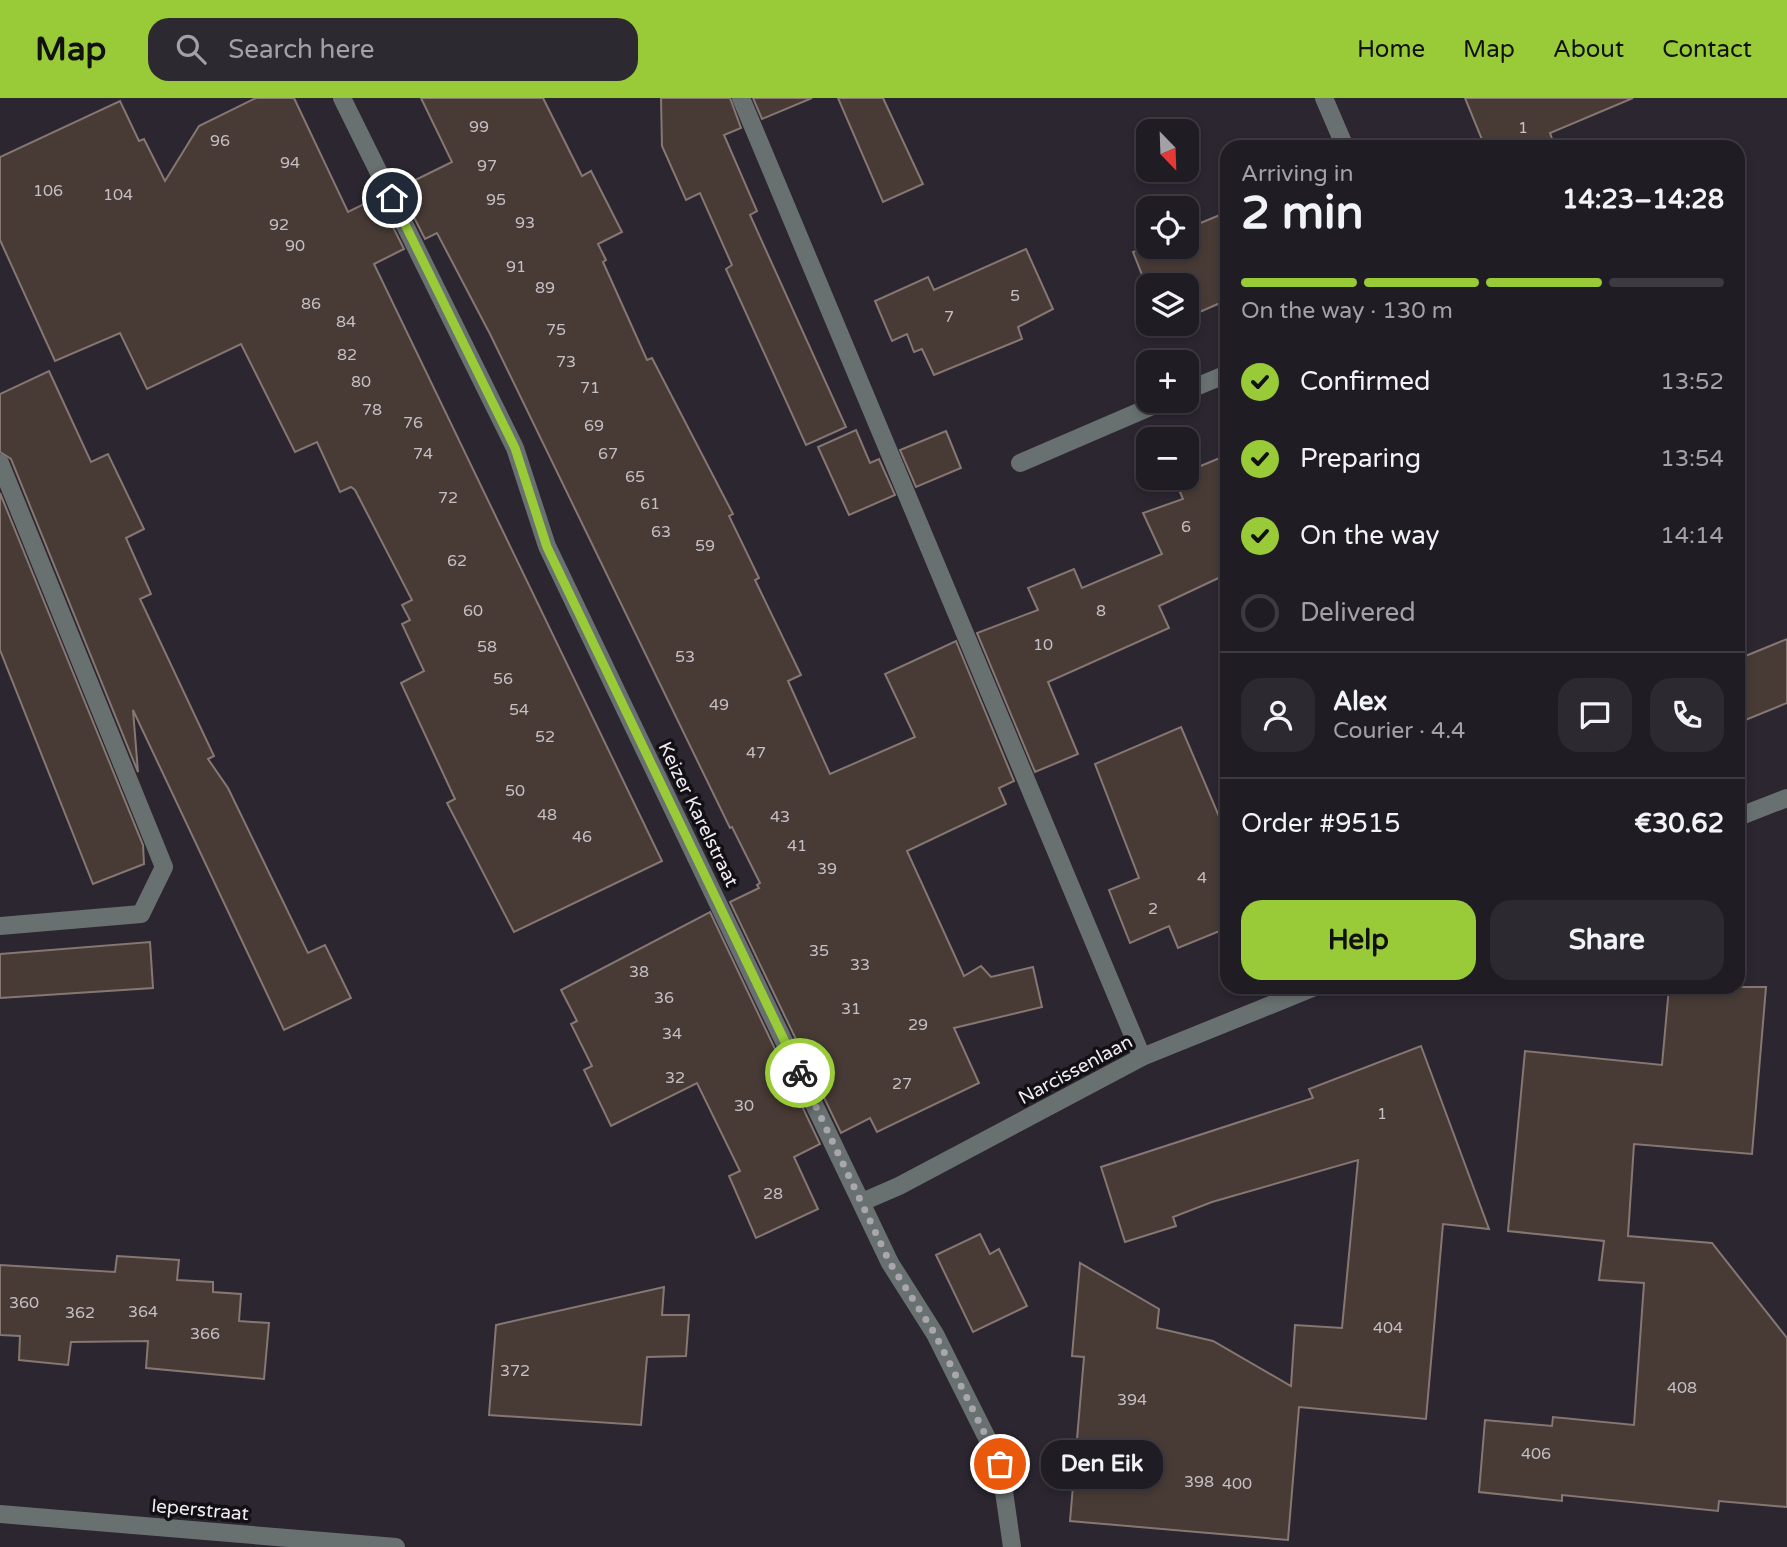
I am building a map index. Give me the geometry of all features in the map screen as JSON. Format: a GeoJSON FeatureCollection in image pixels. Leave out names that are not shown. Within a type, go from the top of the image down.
{"type":"FeatureCollection","features":[{"type":"Feature","properties":{"kind":"street","name":"Keizer Karelstraat"},"geometry":{"type":"LineString","coordinates":[[342,98],[515,448],[547,547],[890,1263],[935,1334],[1000,1464],[1012,1547]]}},
{"type":"Feature","properties":{"kind":"street"},"geometry":{"type":"LineString","coordinates":[[741,98],[1142,1056]]}},
{"type":"Feature","properties":{"kind":"street"},"geometry":{"type":"LineString","coordinates":[[1324,98],[1342,140]]}},
{"type":"Feature","properties":{"kind":"street"},"geometry":{"type":"LineString","coordinates":[[1199,386],[1220,377]]}},
{"type":"Feature","properties":{"kind":"street"},"geometry":{"type":"LineString","coordinates":[[1020,463],[1136,413]]}},
{"type":"Feature","properties":{"kind":"street"},"geometry":{"type":"LineString","coordinates":[[0,463],[164,867],[141,914],[0,926]]}},
{"type":"Feature","properties":{"kind":"street"},"geometry":{"type":"LineString","coordinates":[[1745,814],[1787,797]]}},
{"type":"Feature","properties":{"kind":"street","name":"Narcissenlaan"},"geometry":{"type":"LineString","coordinates":[[862,1202],[899,1186],[1142,1056],[1297,994]]}},
{"type":"Feature","properties":{"kind":"street","name":"Ieperstraat"},"geometry":{"type":"LineString","coordinates":[[0,1514],[396,1547]]}},
{"type":"Feature","properties":{"kind":"building"},"geometry":{"type":"Polygon","coordinates":[[[256,98],[294,98],[348,212],[378,197],[404,249],[374,264],[662,861],[514,932],[447,803],[455,799],[401,683],[424,671],[402,624],[410,620],[402,605],[412,600],[355,490],[351,487],[340,492],[317,442],[295,452],[241,344],[147,389],[120,333],[55,361],[0,240],[0,157],[120,101],[139,141],[144,139],[165,181],[199,126],[256,98]]]}},
{"type":"Feature","properties":{"kind":"building"},"geometry":{"type":"Polygon","coordinates":[[[421,98],[543,98],[582,176],[591,171],[622,232],[598,244],[606,260],[603,262],[647,360],[652,358],[733,514],[729,516],[759,578],[755,580],[801,675],[788,681],[830,774],[915,737],[885,674],[956,641],[1014,781],[999,788],[1006,804],[907,851],[964,976],[981,966],[991,977],[1033,967],[1042,1007],[954,1028],[979,1083],[877,1132],[870,1118],[841,1133],[730,902],[759,888],[757,885],[760,883],[732,827],[730,828],[490,334],[437,233],[425,239],[399,188],[452,162],[421,98]]]}},
{"type":"Feature","properties":{"kind":"building"},"geometry":{"type":"Polygon","coordinates":[[[661,98],[730,98],[741,128],[724,135],[757,211],[750,215],[846,427],[806,445],[726,269],[732,265],[700,193],[686,200],[662,146],[661,98]]]}},
{"type":"Feature","properties":{"kind":"building"},"geometry":{"type":"Polygon","coordinates":[[[753,98],[812,98],[762,119],[753,98]]]}},
{"type":"Feature","properties":{"kind":"building"},"geometry":{"type":"Polygon","coordinates":[[[838,98],[883,98],[923,184],[883,202],[838,98]]]}},
{"type":"Feature","properties":{"kind":"building"},"geometry":{"type":"Polygon","coordinates":[[[1465,98],[1633,98],[1550,133],[1552,140],[1482,140],[1465,98]]]}},
{"type":"Feature","properties":{"kind":"building"},"geometry":{"type":"Polygon","coordinates":[[[1220,215],[1220,303],[1199,312],[1199,273],[1141,273],[1133,252],[1136,251],[1136,259],[1199,259],[1199,224],[1220,215]]]}},
{"type":"Feature","properties":{"kind":"building"},"geometry":{"type":"Polygon","coordinates":[[[1026,249],[1053,309],[1018,327],[1022,339],[934,375],[922,349],[914,352],[907,334],[892,341],[875,301],[928,277],[934,290],[1026,249]]]}},
{"type":"Feature","properties":{"kind":"building"},"geometry":{"type":"Polygon","coordinates":[[[49,371],[91,462],[108,454],[144,529],[126,538],[151,594],[140,599],[214,756],[208,759],[228,788],[308,953],[325,945],[351,998],[284,1030],[133,710],[138,772],[11,459],[0,452],[0,394],[49,371]]]}},
{"type":"Feature","properties":{"kind":"building"},"geometry":{"type":"Polygon","coordinates":[[[856,430],[870,463],[879,459],[895,495],[849,515],[818,447],[856,430]]]}},
{"type":"Feature","properties":{"kind":"building"},"geometry":{"type":"Polygon","coordinates":[[[946,431],[961,468],[916,487],[900,450],[946,431]]]}},
{"type":"Feature","properties":{"kind":"building"},"geometry":{"type":"Polygon","coordinates":[[[1220,458],[1220,577],[1159,606],[1169,628],[1048,682],[1078,754],[1035,772],[977,633],[1038,610],[1028,588],[1074,569],[1082,588],[1162,554],[1143,513],[1183,499],[1179,490],[1199,490],[1199,467],[1220,458]]]}},
{"type":"Feature","properties":{"kind":"building"},"geometry":{"type":"Polygon","coordinates":[[[0,493],[143,845],[144,864],[93,884],[0,650],[0,493]]]}},
{"type":"Feature","properties":{"kind":"building"},"geometry":{"type":"Polygon","coordinates":[[[1787,639],[1787,703],[1745,720],[1745,656],[1787,639]]]}},
{"type":"Feature","properties":{"kind":"building"},"geometry":{"type":"Polygon","coordinates":[[[1181,727],[1220,819],[1220,931],[1178,948],[1169,926],[1130,943],[1109,890],[1139,878],[1095,764],[1181,727]]]}},
{"type":"Feature","properties":{"kind":"building"},"geometry":{"type":"Polygon","coordinates":[[[710,912],[820,1144],[794,1157],[818,1209],[756,1238],[729,1176],[740,1171],[697,1083],[611,1126],[584,1070],[592,1066],[571,1024],[577,1021],[561,990],[710,912]]]}},
{"type":"Feature","properties":{"kind":"building"},"geometry":{"type":"Polygon","coordinates":[[[150,942],[153,988],[0,998],[0,954],[150,942]]]}},
{"type":"Feature","properties":{"kind":"building"},"geometry":{"type":"Polygon","coordinates":[[[1745,987],[1766,987],[1752,1154],[1634,1144],[1628,1236],[1712,1243],[1787,1338],[1787,1507],[1719,1501],[1718,1511],[1562,1495],[1562,1501],[1479,1492],[1485,1420],[1552,1426],[1553,1417],[1634,1425],[1644,1283],[1599,1280],[1604,1241],[1508,1231],[1525,1051],[1662,1065],[1668,994],[1745,994],[1745,987]]]}},
{"type":"Feature","properties":{"kind":"building"},"geometry":{"type":"Polygon","coordinates":[[[1421,1046],[1489,1229],[1443,1224],[1426,1419],[1299,1407],[1288,1540],[1070,1521],[1084,1357],[1072,1356],[1080,1263],[1159,1309],[1157,1328],[1213,1341],[1291,1386],[1295,1325],[1342,1328],[1358,1160],[1212,1202],[1173,1217],[1176,1226],[1125,1242],[1101,1167],[1313,1098],[1309,1089],[1421,1046]]]}},
{"type":"Feature","properties":{"kind":"building"},"geometry":{"type":"Polygon","coordinates":[[[980,1234],[990,1254],[999,1249],[1027,1306],[973,1332],[936,1255],[980,1234]]]}},
{"type":"Feature","properties":{"kind":"building"},"geometry":{"type":"Polygon","coordinates":[[[117,1256],[179,1260],[177,1280],[213,1282],[213,1292],[241,1294],[239,1321],[269,1323],[264,1379],[146,1368],[148,1341],[71,1342],[68,1365],[19,1360],[20,1336],[0,1335],[0,1265],[115,1272],[117,1256]]]}},
{"type":"Feature","properties":{"kind":"building"},"geometry":{"type":"Polygon","coordinates":[[[664,1287],[662,1315],[689,1315],[686,1356],[647,1357],[641,1425],[489,1415],[496,1325],[664,1287]]]}},
{"type":"Feature","properties":{"kind":"way so far"},"geometry":{"type":"LineString","coordinates":[[800,1073],[890,1263],[935,1334],[1000,1464]]}},
{"type":"Feature","properties":{"kind":"place","name":"Den Eik"},"geometry":{"type":"Point","coordinates":[1000,1464]}},
{"type":"Feature","properties":{"kind":"route"},"geometry":{"type":"LineString","coordinates":[[392,198],[515,448],[547,547],[800,1073]]}}]}
